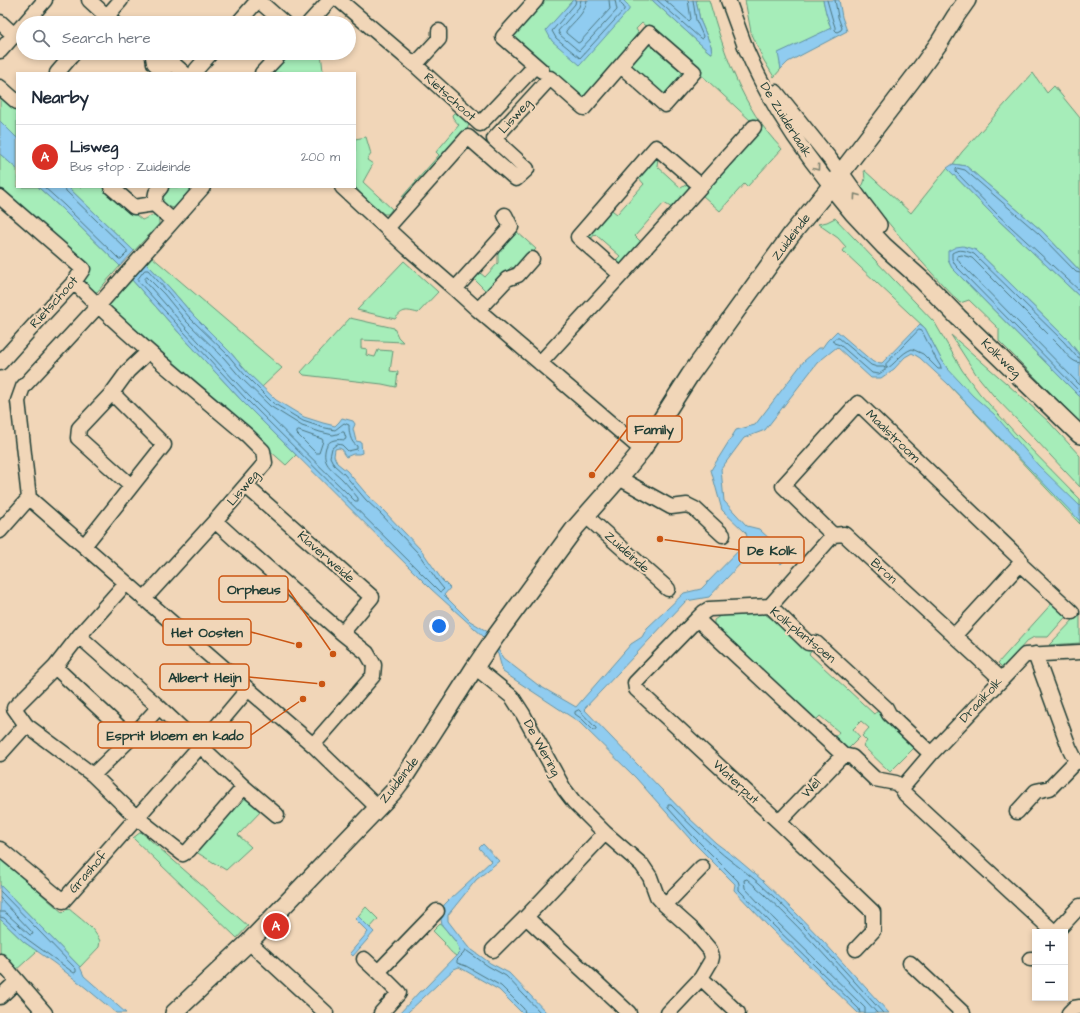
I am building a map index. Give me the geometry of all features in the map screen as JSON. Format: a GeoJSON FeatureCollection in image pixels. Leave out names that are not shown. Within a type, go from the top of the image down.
{"type":"FeatureCollection","features":[{"type":"Feature","properties":{"kind":"street"},"geometry":{"type":"LineString","coordinates":[[31,16],[45,0]]}},
{"type":"Feature","properties":{"kind":"street"},"geometry":{"type":"LineString","coordinates":[[89,0],[103,16]]}},
{"type":"Feature","properties":{"kind":"street"},"geometry":{"type":"LineString","coordinates":[[110,16],[121,0]]}},
{"type":"Feature","properties":{"kind":"street"},"geometry":{"type":"LineString","coordinates":[[244,16],[258,0],[276,16]]}},
{"type":"Feature","properties":{"kind":"street"},"geometry":{"type":"LineString","coordinates":[[315,16],[330,0]]}},
{"type":"Feature","properties":{"kind":"street"},"geometry":{"type":"LineString","coordinates":[[536,0],[503,37],[584,108],[649,33],[694,72],[665,105],[621,66]]}},
{"type":"Feature","properties":{"kind":"street","name":"De Zuiderlaaik"},"geometry":{"type":"LineString","coordinates":[[728,0],[747,50],[768,83],[830,159],[836,180]]}},
{"type":"Feature","properties":{"kind":"street","name":"Zuideinde"},"geometry":{"type":"LineString","coordinates":[[174,1013],[249,942],[393,792],[403,779],[492,641],[575,528],[620,478],[642,450],[690,374],[791,235],[898,100],[939,43],[966,0]]}},
{"type":"Feature","properties":{"kind":"street","name":"Rietschoot"},"geometry":{"type":"LineString","coordinates":[[346,2],[480,124],[535,66]]}},
{"type":"Feature","properties":{"kind":"street"},"geometry":{"type":"LineString","coordinates":[[0,22],[16,27]]}},
{"type":"Feature","properties":{"kind":"street","name":"Rietschoot"},"geometry":{"type":"LineString","coordinates":[[415,65],[438,39],[438,31]]}},
{"type":"Feature","properties":{"kind":"street"},"geometry":{"type":"LineString","coordinates":[[0,51],[16,33]]}},
{"type":"Feature","properties":{"kind":"street"},"geometry":{"type":"LineString","coordinates":[[58,72],[68,60]]}},
{"type":"Feature","properties":{"kind":"street"},"geometry":{"type":"LineString","coordinates":[[154,60],[154,63],[165,72]]}},
{"type":"Feature","properties":{"kind":"street"},"geometry":{"type":"LineString","coordinates":[[171,60],[190,71],[203,60]]}},
{"type":"Feature","properties":{"kind":"street"},"geometry":{"type":"LineString","coordinates":[[263,72],[274,60]]}},
{"type":"Feature","properties":{"kind":"street","name":"Lisweg"},"geometry":{"type":"LineString","coordinates":[[468,137],[516,180],[527,169],[494,139],[550,78]]}},
{"type":"Feature","properties":{"kind":"street"},"geometry":{"type":"LineString","coordinates":[[0,87],[16,101]]}},
{"type":"Feature","properties":{"kind":"street","name":"Lisweg"},"geometry":{"type":"LineString","coordinates":[[387,228],[480,124]]}},
{"type":"Feature","properties":{"kind":"street"},"geometry":{"type":"LineString","coordinates":[[540,363],[622,275],[754,127]]}},
{"type":"Feature","properties":{"kind":"street"},"geometry":{"type":"LineString","coordinates":[[622,275],[578,237],[656,147],[701,186]]}},
{"type":"Feature","properties":{"kind":"street","name":"Kolkweg"},"geometry":{"type":"LineString","coordinates":[[836,180],[862,204],[923,281],[1080,435]]}},
{"type":"Feature","properties":{"kind":"street"},"geometry":{"type":"LineString","coordinates":[[112,188],[134,207],[154,204],[173,220]]}},
{"type":"Feature","properties":{"kind":"street"},"geometry":{"type":"LineString","coordinates":[[154,204],[156,193],[160,188]]}},
{"type":"Feature","properties":{"kind":"street"},"geometry":{"type":"LineString","coordinates":[[202,188],[98,306],[23,387],[18,400],[29,498],[313,745],[378,808]]}},
{"type":"Feature","properties":{"kind":"street"},"geometry":{"type":"LineString","coordinates":[[343,188],[478,310],[642,450]]}},
{"type":"Feature","properties":{"kind":"street","name":"Rietschoot"},"geometry":{"type":"LineString","coordinates":[[0,197],[83,269],[74,282],[44,313],[0,363]]}},
{"type":"Feature","properties":{"kind":"street"},"geometry":{"type":"LineString","coordinates":[[455,289],[511,227],[505,215]]}},
{"type":"Feature","properties":{"kind":"street"},"geometry":{"type":"LineString","coordinates":[[478,310],[507,279],[518,275],[532,259]]}},
{"type":"Feature","properties":{"kind":"street","name":"Lisweg"},"geometry":{"type":"LineString","coordinates":[[74,282],[148,352],[263,450],[265,462],[246,486],[144,599]]}},
{"type":"Feature","properties":{"kind":"street"},"geometry":{"type":"LineString","coordinates":[[131,486],[78,438],[79,428],[112,393],[128,371],[148,352]]}},
{"type":"Feature","properties":{"kind":"street"},"geometry":{"type":"LineString","coordinates":[[84,546],[164,445],[112,393]]}},
{"type":"Feature","properties":{"kind":"street","name":"Maalstroom"},"geometry":{"type":"LineString","coordinates":[[833,536],[783,486],[858,403],[1020,559],[1020,564],[1072,612]]}},
{"type":"Feature","properties":{"kind":"street"},"geometry":{"type":"LineString","coordinates":[[620,478],[671,507],[687,505],[695,509],[723,535]]}},
{"type":"Feature","properties":{"kind":"street","name":"Klaverweide"},"geometry":{"type":"LineString","coordinates":[[246,486],[372,597],[342,633]]}},
{"type":"Feature","properties":{"kind":"street"},"geometry":{"type":"LineString","coordinates":[[0,531],[29,498]]}},
{"type":"Feature","properties":{"kind":"street","name":"Zuideinde"},"geometry":{"type":"LineString","coordinates":[[586,516],[668,589]]}},
{"type":"Feature","properties":{"kind":"street"},"geometry":{"type":"LineString","coordinates":[[215,521],[342,633],[367,653],[374,665],[372,676],[313,745]]}},
{"type":"Feature","properties":{"kind":"street","name":"Bron"},"geometry":{"type":"LineString","coordinates":[[833,536],[844,534],[1001,679]]}},
{"type":"Feature","properties":{"kind":"street"},"geometry":{"type":"LineString","coordinates":[[770,606],[833,536]]}},
{"type":"Feature","properties":{"kind":"street"},"geometry":{"type":"LineString","coordinates":[[954,636],[1020,564]]}},
{"type":"Feature","properties":{"kind":"street"},"geometry":{"type":"LineString","coordinates":[[126,583],[79,636],[55,667],[14,708],[26,725],[93,775],[136,817],[183,854],[190,850],[244,787]]}},
{"type":"Feature","properties":{"kind":"street","name":"Kolkplantsoen"},"geometry":{"type":"LineString","coordinates":[[697,619],[704,612],[710,609],[770,606],[808,643],[816,643],[886,708],[889,714],[931,754]]}},
{"type":"Feature","properties":{"kind":"street"},"geometry":{"type":"LineString","coordinates":[[697,619],[843,754],[852,758],[875,779],[896,783],[902,788],[905,794],[1052,929]]}},
{"type":"Feature","properties":{"kind":"street","name":"Waterput"},"geometry":{"type":"LineString","coordinates":[[697,619],[635,683],[636,689],[873,912],[873,932],[856,948]]}},
{"type":"Feature","properties":{"kind":"street"},"geometry":{"type":"LineString","coordinates":[[79,636],[201,745],[244,787],[277,815]]}},
{"type":"Feature","properties":{"kind":"street","name":"Draaikolk"},"geometry":{"type":"LineString","coordinates":[[902,788],[931,754],[1025,654],[1080,652]]}},
{"type":"Feature","properties":{"kind":"street"},"geometry":{"type":"LineString","coordinates":[[1018,812],[1036,791],[1050,788],[1078,761],[1069,748],[1035,654]]}},
{"type":"Feature","properties":{"kind":"street"},"geometry":{"type":"LineString","coordinates":[[55,667],[131,738]]}},
{"type":"Feature","properties":{"kind":"street","name":"De Wering"},"geometry":{"type":"LineString","coordinates":[[475,667],[512,697],[564,789],[574,802],[605,833],[642,865],[650,877],[657,896],[693,930],[710,950],[712,957],[711,961],[700,978],[668,1013]]}},
{"type":"Feature","properties":{"kind":"street","name":"Grashof"},"geometry":{"type":"LineString","coordinates":[[0,849],[63,901],[248,690]]}},
{"type":"Feature","properties":{"kind":"street"},"geometry":{"type":"LineString","coordinates":[[93,775],[131,738],[159,707]]}},
{"type":"Feature","properties":{"kind":"street"},"geometry":{"type":"LineString","coordinates":[[0,754],[26,725]]}},
{"type":"Feature","properties":{"kind":"street","name":"Wel"},"geometry":{"type":"LineString","coordinates":[[779,822],[843,754]]}},
{"type":"Feature","properties":{"kind":"street"},"geometry":{"type":"LineString","coordinates":[[493,950],[605,833]]}},
{"type":"Feature","properties":{"kind":"street"},"geometry":{"type":"LineString","coordinates":[[665,905],[702,867]]}},
{"type":"Feature","properties":{"kind":"street"},"geometry":{"type":"LineString","coordinates":[[1058,929],[1080,906]]}},
{"type":"Feature","properties":{"kind":"street"},"geometry":{"type":"LineString","coordinates":[[378,972],[437,911]]}},
{"type":"Feature","properties":{"kind":"street"},"geometry":{"type":"LineString","coordinates":[[526,917],[629,1013]]}},
{"type":"Feature","properties":{"kind":"street"},"geometry":{"type":"LineString","coordinates":[[249,942],[326,1013]]}},
{"type":"Feature","properties":{"kind":"street"},"geometry":{"type":"LineString","coordinates":[[364,959],[399,993],[381,1013]]}},
{"type":"Feature","properties":{"kind":"street"},"geometry":{"type":"LineString","coordinates":[[0,961],[44,1013]]}},
{"type":"Feature","properties":{"kind":"street"},"geometry":{"type":"LineString","coordinates":[[910,963],[963,1013]]}},
{"type":"Feature","properties":{"kind":"street"},"geometry":{"type":"LineString","coordinates":[[700,978],[738,1013]]}},
{"type":"Feature","properties":{"kind":"street"},"geometry":{"type":"LineString","coordinates":[[0,997],[17,981]]}},
{"type":"Feature","properties":{"kind":"street"},"geometry":{"type":"LineString","coordinates":[[1069,1013],[1074,1008],[1080,1007]]}},
{"type":"Feature","properties":{"kind":"green space"},"geometry":{"type":"Polygon","coordinates":[[[546,0],[573,0],[547,30],[624,0],[652,0],[709,52],[712,53],[711,46],[700,20],[696,0],[709,0],[721,40],[736,79],[756,115],[768,133],[782,149],[747,187],[744,184],[720,211],[702,195],[751,121],[642,23],[636,29],[641,37],[583,99],[516,42],[514,36],[546,0]]]}},
{"type":"Feature","properties":{"kind":"green space"},"geometry":{"type":"Polygon","coordinates":[[[745,0],[823,0],[829,23],[832,28],[779,53],[781,69],[774,77],[763,59],[751,32],[745,0]]]}},
{"type":"Feature","properties":{"kind":"green space"},"geometry":{"type":"Polygon","coordinates":[[[648,44],[682,72],[684,78],[664,100],[627,68],[648,44]]]}},
{"type":"Feature","properties":{"kind":"green space"},"geometry":{"type":"Polygon","coordinates":[[[280,60],[322,60],[323,71],[322,72],[269,72],[280,60]]]}},
{"type":"Feature","properties":{"kind":"green space"},"geometry":{"type":"Polygon","coordinates":[[[1033,73],[1047,93],[1054,86],[1080,118],[1080,271],[1042,231],[966,166],[953,164],[1033,73]]]}},
{"type":"Feature","properties":{"kind":"green space"},"geometry":{"type":"Polygon","coordinates":[[[0,96],[16,110],[16,137],[0,121],[0,96]]]}},
{"type":"Feature","properties":{"kind":"green space"},"geometry":{"type":"Polygon","coordinates":[[[455,112],[469,124],[466,133],[405,201],[402,197],[439,155],[436,152],[459,125],[452,115],[455,112]]]}},
{"type":"Feature","properties":{"kind":"green space"},"geometry":{"type":"Polygon","coordinates":[[[366,137],[371,154],[367,160],[373,164],[363,182],[392,209],[388,214],[384,214],[366,199],[356,188],[356,139],[366,137]]]}},
{"type":"Feature","properties":{"kind":"green space"},"geometry":{"type":"Polygon","coordinates":[[[0,154],[16,168],[16,188],[39,188],[120,266],[97,292],[91,291],[82,282],[81,276],[0,191],[0,154]]]}},
{"type":"Feature","properties":{"kind":"green space"},"geometry":{"type":"Polygon","coordinates":[[[658,157],[657,166],[681,188],[690,182],[688,190],[672,208],[664,203],[635,236],[641,242],[624,262],[619,265],[614,262],[620,256],[595,234],[590,240],[587,233],[609,208],[617,214],[644,184],[637,176],[654,158],[658,157]]]}},
{"type":"Feature","properties":{"kind":"green space"},"geometry":{"type":"Polygon","coordinates":[[[947,168],[995,217],[1080,297],[1080,355],[1067,339],[976,250],[948,260],[952,268],[1080,397],[1080,422],[999,341],[999,329],[969,300],[960,303],[908,247],[860,188],[864,182],[864,170],[911,213],[947,168]]]}},
{"type":"Feature","properties":{"kind":"green space"},"geometry":{"type":"Polygon","coordinates":[[[69,188],[104,188],[142,220],[153,215],[157,216],[159,219],[159,224],[134,251],[69,188]]]}},
{"type":"Feature","properties":{"kind":"green space"},"geometry":{"type":"Polygon","coordinates":[[[165,188],[191,188],[174,208],[166,206],[158,197],[165,188]]]}},
{"type":"Feature","properties":{"kind":"green space"},"geometry":{"type":"Polygon","coordinates":[[[835,218],[935,323],[962,370],[980,394],[1017,435],[1080,499],[1080,524],[948,384],[947,368],[925,328],[843,251],[846,247],[838,238],[818,224],[835,218]]]}},
{"type":"Feature","properties":{"kind":"green space"},"geometry":{"type":"Polygon","coordinates":[[[516,231],[536,249],[517,269],[511,267],[487,292],[473,278],[479,272],[485,277],[498,263],[498,251],[516,231]]]}},
{"type":"Feature","properties":{"kind":"green space"},"geometry":{"type":"Polygon","coordinates":[[[152,257],[282,368],[262,387],[193,315],[146,263],[152,257]]]}},
{"type":"Feature","properties":{"kind":"green space"},"geometry":{"type":"Polygon","coordinates":[[[404,261],[438,292],[418,313],[405,311],[400,313],[395,319],[357,310],[404,261]]]}},
{"type":"Feature","properties":{"kind":"green space"},"geometry":{"type":"Polygon","coordinates":[[[132,280],[242,401],[296,455],[286,465],[108,307],[132,280]]]}},
{"type":"Feature","properties":{"kind":"green space"},"geometry":{"type":"Polygon","coordinates":[[[350,318],[394,328],[398,337],[403,342],[361,340],[361,348],[367,349],[366,355],[375,357],[378,350],[393,351],[390,371],[398,372],[396,387],[304,375],[301,372],[350,318]]]}},
{"type":"Feature","properties":{"kind":"green space"},"geometry":{"type":"Polygon","coordinates":[[[951,335],[1049,422],[1080,456],[1080,487],[993,395],[976,374],[951,335]]]}},
{"type":"Feature","properties":{"kind":"green space"},"geometry":{"type":"Polygon","coordinates":[[[1054,601],[1069,613],[1048,637],[1034,637],[1027,641],[1003,668],[998,663],[1054,601]]]}},
{"type":"Feature","properties":{"kind":"green space"},"geometry":{"type":"Polygon","coordinates":[[[763,613],[772,619],[774,617],[814,648],[809,654],[874,714],[881,709],[880,715],[916,746],[890,772],[863,746],[867,741],[862,736],[869,728],[861,721],[853,729],[860,737],[847,750],[832,740],[839,732],[820,716],[813,723],[806,711],[721,631],[716,632],[711,624],[714,624],[714,620],[720,616],[763,613]]]}},
{"type":"Feature","properties":{"kind":"green space"},"geometry":{"type":"Polygon","coordinates":[[[1080,613],[1080,643],[1049,645],[1080,613]]]}},
{"type":"Feature","properties":{"kind":"green space"},"geometry":{"type":"Polygon","coordinates":[[[246,794],[263,809],[238,835],[251,847],[226,870],[196,852],[246,794]]]}},
{"type":"Feature","properties":{"kind":"green space"},"geometry":{"type":"Polygon","coordinates":[[[141,832],[248,926],[237,938],[133,838],[141,832]]]}},
{"type":"Feature","properties":{"kind":"green space"},"geometry":{"type":"Polygon","coordinates":[[[0,858],[63,913],[68,908],[94,931],[100,941],[99,947],[80,967],[0,885],[0,858]]]}},
{"type":"Feature","properties":{"kind":"green space"},"geometry":{"type":"Polygon","coordinates":[[[366,907],[378,919],[370,928],[358,916],[366,907]]]}},
{"type":"Feature","properties":{"kind":"green space"},"geometry":{"type":"Polygon","coordinates":[[[0,919],[24,942],[37,951],[15,971],[0,954],[0,919]]]}},
{"type":"Feature","properties":{"kind":"green space"},"geometry":{"type":"Polygon","coordinates":[[[440,924],[456,942],[461,951],[456,956],[433,931],[440,924]]]}},
{"type":"Feature","properties":{"kind":"water"},"geometry":{"type":"Polygon","coordinates":[[[573,0],[624,0],[629,6],[629,10],[580,65],[552,41],[546,30],[573,0]]]}},
{"type":"Feature","properties":{"kind":"water"},"geometry":{"type":"Polygon","coordinates":[[[652,0],[696,0],[700,20],[711,46],[712,53],[709,52],[652,0]]]}},
{"type":"Feature","properties":{"kind":"water"},"geometry":{"type":"Polygon","coordinates":[[[823,0],[839,0],[842,17],[847,31],[788,62],[781,69],[778,53],[831,28],[823,0]]]}},
{"type":"Feature","properties":{"kind":"water"},"geometry":{"type":"Polygon","coordinates":[[[0,121],[16,137],[16,168],[0,154],[0,121]]]}},
{"type":"Feature","properties":{"kind":"water"},"geometry":{"type":"Polygon","coordinates":[[[953,164],[966,166],[1042,231],[1080,271],[1080,297],[995,217],[947,168],[953,164]]]}},
{"type":"Feature","properties":{"kind":"water"},"geometry":{"type":"Polygon","coordinates":[[[39,188],[69,188],[134,251],[120,266],[39,188]]]}},
{"type":"Feature","properties":{"kind":"water"},"geometry":{"type":"Polygon","coordinates":[[[963,246],[976,250],[1067,339],[1080,355],[1080,397],[952,268],[948,260],[948,251],[956,247],[963,246]]]}},
{"type":"Feature","properties":{"kind":"water"},"geometry":{"type":"Polygon","coordinates":[[[146,263],[247,372],[276,400],[304,417],[323,423],[335,426],[342,418],[353,421],[355,424],[353,429],[356,441],[361,442],[362,453],[353,454],[346,457],[343,450],[339,448],[335,449],[334,456],[337,463],[347,471],[369,497],[422,551],[442,580],[450,588],[444,595],[470,621],[488,632],[503,658],[538,685],[576,707],[631,644],[642,637],[647,628],[684,593],[701,589],[748,541],[746,533],[722,510],[711,470],[736,430],[755,425],[804,361],[819,348],[822,348],[837,331],[873,362],[882,363],[920,324],[925,328],[947,368],[973,396],[994,414],[1038,465],[1080,506],[1080,521],[948,384],[920,358],[912,353],[905,357],[894,369],[881,378],[871,378],[837,347],[817,363],[765,430],[744,438],[721,469],[724,501],[747,526],[759,529],[788,556],[781,564],[760,543],[709,597],[686,601],[584,709],[689,818],[716,843],[762,880],[795,912],[889,1013],[858,1013],[768,926],[734,890],[735,884],[690,839],[636,778],[579,722],[503,672],[498,654],[484,637],[431,589],[242,401],[132,280],[146,263]]]}},
{"type":"Feature","properties":{"kind":"water"},"geometry":{"type":"Polygon","coordinates":[[[483,844],[499,861],[476,880],[448,915],[448,921],[468,947],[490,963],[509,973],[547,1013],[522,1013],[499,990],[459,967],[454,969],[407,1013],[400,1013],[460,952],[456,942],[442,925],[440,914],[444,905],[491,861],[479,848],[483,844]]]}},
{"type":"Feature","properties":{"kind":"water"},"geometry":{"type":"Polygon","coordinates":[[[0,885],[80,967],[84,976],[126,1013],[116,1013],[54,963],[24,942],[0,919],[0,885]]]}},
{"type":"Feature","properties":{"kind":"water"},"geometry":{"type":"Polygon","coordinates":[[[358,916],[374,932],[353,956],[350,953],[368,932],[355,919],[358,916]]]}},
{"type":"Feature","properties":{"kind":"place","name":"Family"},"geometry":{"type":"Point","coordinates":[592,475]}},
{"type":"Feature","properties":{"kind":"place","name":"De Kolk"},"geometry":{"type":"Point","coordinates":[660,539]}},
{"type":"Feature","properties":{"kind":"place","name":"Het Oosten"},"geometry":{"type":"Point","coordinates":[299,645]}},
{"type":"Feature","properties":{"kind":"place","name":"Orpheus"},"geometry":{"type":"Point","coordinates":[333,654]}},
{"type":"Feature","properties":{"kind":"place","name":"Albert Heijn"},"geometry":{"type":"Point","coordinates":[322,684]}},
{"type":"Feature","properties":{"kind":"place","name":"Esprit bloem en kado"},"geometry":{"type":"Point","coordinates":[303,699]}},
{"type":"Feature","properties":{"kind":"place","name":"Lisweg"},"geometry":{"type":"Point","coordinates":[276,926]}}]}
